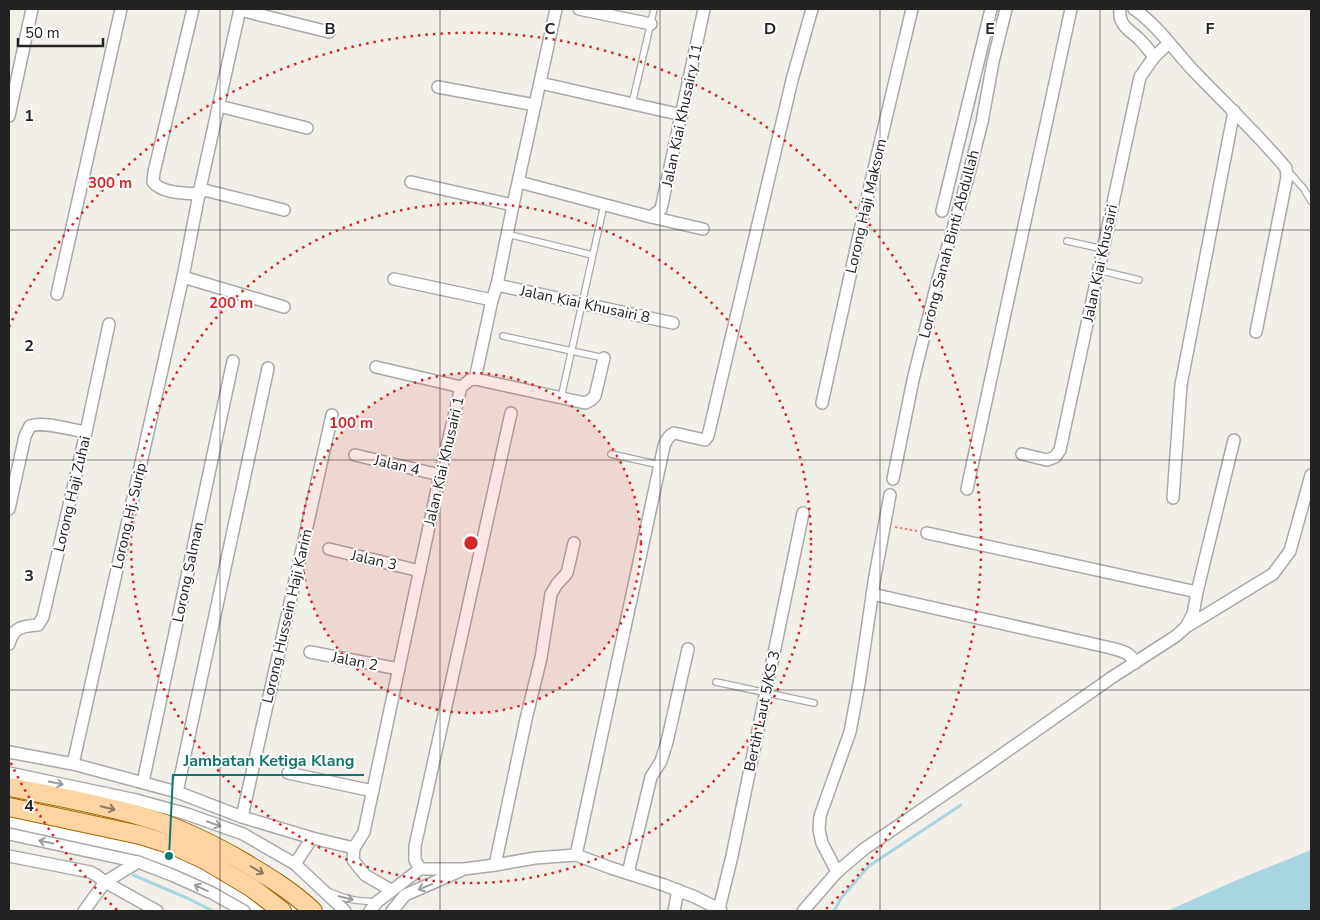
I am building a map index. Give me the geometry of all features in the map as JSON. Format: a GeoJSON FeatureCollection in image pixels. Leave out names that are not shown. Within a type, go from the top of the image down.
{"type":"FeatureCollection","features":[{"type":"Feature","properties":{"kind":"main road"},"geometry":{"type":"LineString","coordinates":[[9,787],[107,807],[146,817],[180,830],[213,844],[262,872],[300,899],[313,911]]}},
{"type":"Feature","properties":{"kind":"main road"},"geometry":{"type":"LineString","coordinates":[[9,807],[140,835],[175,846],[205,860],[252,888],[282,911]]}},
{"type":"Feature","properties":{"kind":"street"},"geometry":{"type":"LineString","coordinates":[[9,116],[32,9]]}},
{"type":"Feature","properties":{"kind":"street"},"geometry":{"type":"LineString","coordinates":[[58,294],[121,9]]}},
{"type":"Feature","properties":{"kind":"street"},"geometry":{"type":"LineString","coordinates":[[193,9],[153,182],[157,188],[175,192],[200,192],[284,210]]}},
{"type":"Feature","properties":{"kind":"street","name":"Jalan Kiai Khusairi 1"},"geometry":{"type":"LineString","coordinates":[[354,848],[364,832],[440,475],[461,387],[470,380],[475,379],[556,9]]}},
{"type":"Feature","properties":{"kind":"street"},"geometry":{"type":"LineString","coordinates":[[579,9],[651,24]]}},
{"type":"Feature","properties":{"kind":"street","name":"Jalan Kiai Khusairy 11"},"geometry":{"type":"LineString","coordinates":[[651,217],[661,209],[704,9]]}},
{"type":"Feature","properties":{"kind":"street"},"geometry":{"type":"LineString","coordinates":[[576,855],[667,439],[674,433],[705,440],[708,436],[792,80],[812,9]]}},
{"type":"Feature","properties":{"kind":"street","name":"Lorong Haji Maksom"},"geometry":{"type":"LineString","coordinates":[[822,403],[868,190],[912,9]]}},
{"type":"Feature","properties":{"kind":"street"},"geometry":{"type":"LineString","coordinates":[[942,211],[991,9]]}},
{"type":"Feature","properties":{"kind":"street","name":"Lorong Sanah Binti Abdullah"},"geometry":{"type":"LineString","coordinates":[[893,479],[912,380],[982,122],[993,62],[1006,9]]}},
{"type":"Feature","properties":{"kind":"street"},"geometry":{"type":"LineString","coordinates":[[967,489],[1071,9]]}},
{"type":"Feature","properties":{"kind":"street"},"geometry":{"type":"LineString","coordinates":[[1120,9],[1119,15],[1125,28],[1142,41],[1154,57]]}},
{"type":"Feature","properties":{"kind":"street"},"geometry":{"type":"LineString","coordinates":[[1134,9],[1144,16],[1169,42],[1190,67],[1234,111],[1286,168],[1287,177],[1256,332]]}},
{"type":"Feature","properties":{"kind":"street"},"geometry":{"type":"LineString","coordinates":[[240,10],[329,32]]}},
{"type":"Feature","properties":{"kind":"street","name":"Lorong Hj. Surip"},"geometry":{"type":"LineString","coordinates":[[73,764],[184,273],[240,10]]}},
{"type":"Feature","properties":{"kind":"street","name":"Jalan Kiai Khusairi"},"geometry":{"type":"LineString","coordinates":[[1022,454],[1047,460],[1055,457],[1060,450],[1140,77],[1154,57],[1169,42]]}},
{"type":"Feature","properties":{"kind":"street"},"geometry":{"type":"LineString","coordinates":[[540,83],[682,115]]}},
{"type":"Feature","properties":{"kind":"street"},"geometry":{"type":"LineString","coordinates":[[438,87],[535,106]]}},
{"type":"Feature","properties":{"kind":"street"},"geometry":{"type":"LineString","coordinates":[[219,106],[307,128]]}},
{"type":"Feature","properties":{"kind":"street"},"geometry":{"type":"LineString","coordinates":[[1173,498],[1181,385],[1234,111]]}},
{"type":"Feature","properties":{"kind":"street"},"geometry":{"type":"LineString","coordinates":[[411,182],[513,205]]}},
{"type":"Feature","properties":{"kind":"street"},"geometry":{"type":"LineString","coordinates":[[519,182],[703,229]]}},
{"type":"Feature","properties":{"kind":"street"},"geometry":{"type":"LineString","coordinates":[[184,273],[284,307]]}},
{"type":"Feature","properties":{"kind":"street"},"geometry":{"type":"LineString","coordinates":[[394,279],[492,300]]}},
{"type":"Feature","properties":{"kind":"street","name":"Jalan Kiai Khusairi 8"},"geometry":{"type":"LineString","coordinates":[[497,285],[673,323]]}},
{"type":"Feature","properties":{"kind":"street","name":"Lorong Haji Zuhai"},"geometry":{"type":"LineString","coordinates":[[9,644],[10,637],[15,631],[26,626],[38,625],[43,617],[109,324]]}},
{"type":"Feature","properties":{"kind":"street"},"geometry":{"type":"LineString","coordinates":[[475,379],[585,403],[595,396],[604,358]]}},
{"type":"Feature","properties":{"kind":"street","name":"Lorong Salman"},"geometry":{"type":"LineString","coordinates":[[143,782],[233,361]]}},
{"type":"Feature","properties":{"kind":"street"},"geometry":{"type":"LineString","coordinates":[[376,367],[461,387]]}},
{"type":"Feature","properties":{"kind":"street"},"geometry":{"type":"LineString","coordinates":[[177,792],[268,368]]}},
{"type":"Feature","properties":{"kind":"street"},"geometry":{"type":"LineString","coordinates":[[420,869],[415,860],[415,846],[512,413]]}},
{"type":"Feature","properties":{"kind":"street","name":"Lorong Hussein Haji Karim"},"geometry":{"type":"LineString","coordinates":[[242,817],[332,415]]}},
{"type":"Feature","properties":{"kind":"street"},"geometry":{"type":"LineString","coordinates":[[9,509],[25,436],[30,426],[34,424],[45,425],[86,432]]}},
{"type":"Feature","properties":{"kind":"street"},"geometry":{"type":"LineString","coordinates":[[1186,627],[1193,614],[1234,440]]}},
{"type":"Feature","properties":{"kind":"street","name":"Jalan 4"},"geometry":{"type":"LineString","coordinates":[[355,455],[440,475]]}},
{"type":"Feature","properties":{"kind":"street"},"geometry":{"type":"LineString","coordinates":[[803,911],[836,872],[864,849],[1111,678],[1176,636],[1186,627],[1273,574],[1290,551],[1311,475]]}},
{"type":"Feature","properties":{"kind":"street"},"geometry":{"type":"LineString","coordinates":[[836,872],[822,843],[819,830],[820,816],[850,732],[890,495]]}},
{"type":"Feature","properties":{"kind":"street","name":"Bertih Laut 5/KS 3"},"geometry":{"type":"LineString","coordinates":[[720,910],[803,513]]}},
{"type":"Feature","properties":{"kind":"street"},"geometry":{"type":"LineString","coordinates":[[927,534],[1197,592]]}},
{"type":"Feature","properties":{"kind":"street"},"geometry":{"type":"LineString","coordinates":[[495,865],[541,658],[551,594],[567,573],[574,544]]}},
{"type":"Feature","properties":{"kind":"street","name":"Jalan 3"},"geometry":{"type":"LineString","coordinates":[[329,549],[420,571]]}},
{"type":"Feature","properties":{"kind":"street"},"geometry":{"type":"LineString","coordinates":[[872,594],[1127,652],[1135,663]]}},
{"type":"Feature","properties":{"kind":"street"},"geometry":{"type":"LineString","coordinates":[[628,873],[651,777],[661,761],[667,742],[688,649]]}},
{"type":"Feature","properties":{"kind":"street","name":"Jalan 2"},"geometry":{"type":"LineString","coordinates":[[310,652],[399,669]]}},
{"type":"Feature","properties":{"kind":"street"},"geometry":{"type":"LineString","coordinates":[[9,752],[73,764],[143,782],[177,792],[242,817],[312,838],[354,848],[354,860],[365,875],[392,890]]}},
{"type":"Feature","properties":{"kind":"street"},"geometry":{"type":"LineString","coordinates":[[9,773],[136,800],[187,814],[243,834],[295,864],[345,911]]}},
{"type":"Feature","properties":{"kind":"street"},"geometry":{"type":"LineString","coordinates":[[288,773],[373,791]]}},
{"type":"Feature","properties":{"kind":"street"},"geometry":{"type":"LineString","coordinates":[[9,834],[138,862],[172,875],[244,911]]}},
{"type":"Feature","properties":{"kind":"street"},"geometry":{"type":"LineString","coordinates":[[295,864],[312,838]]}},
{"type":"Feature","properties":{"kind":"street"},"geometry":{"type":"LineString","coordinates":[[370,911],[377,902],[420,869],[464,869],[535,858],[576,855],[678,890],[720,910]]}},
{"type":"Feature","properties":{"kind":"street"},"geometry":{"type":"LineString","coordinates":[[9,856],[90,872],[156,911]]}},
{"type":"Feature","properties":{"kind":"street"},"geometry":{"type":"LineString","coordinates":[[84,911],[105,882],[138,862]]}},
{"type":"Feature","properties":{"kind":"street"},"geometry":{"type":"LineString","coordinates":[[392,911],[405,894],[464,869]]}},
{"type":"Feature","properties":{"kind":"street"},"geometry":{"type":"LineString","coordinates":[[674,911],[678,890]]}},
{"type":"Feature","properties":{"kind":"lane"},"geometry":{"type":"LineString","coordinates":[[632,104],[654,9]]}},
{"type":"Feature","properties":{"kind":"lane"},"geometry":{"type":"LineString","coordinates":[[1286,168],[1304,189],[1311,201]]}},
{"type":"Feature","properties":{"kind":"lane"},"geometry":{"type":"LineString","coordinates":[[561,398],[604,205]]}},
{"type":"Feature","properties":{"kind":"lane"},"geometry":{"type":"LineString","coordinates":[[507,234],[592,255]]}},
{"type":"Feature","properties":{"kind":"lane"},"geometry":{"type":"LineString","coordinates":[[1067,241],[1103,249]]}},
{"type":"Feature","properties":{"kind":"lane"},"geometry":{"type":"LineString","coordinates":[[1098,270],[1139,280]]}},
{"type":"Feature","properties":{"kind":"lane"},"geometry":{"type":"LineString","coordinates":[[503,336],[604,358]]}},
{"type":"Feature","properties":{"kind":"lane"},"geometry":{"type":"LineString","coordinates":[[611,454],[660,466]]}},
{"type":"Feature","properties":{"kind":"lane"},"geometry":{"type":"LineString","coordinates":[[716,682],[814,703]]}},
{"type":"Feature","properties":{"kind":"lane"},"geometry":{"type":"LineString","coordinates":[[317,886],[342,898],[377,902]]}},
{"type":"Feature","properties":{"kind":"path"},"geometry":{"type":"LineString","coordinates":[[884,524],[927,534]]}},
{"type":"Feature","properties":{"kind":"water"},"geometry":{"type":"Polygon","coordinates":[[[1311,850],[1311,911],[1167,911],[1244,877],[1311,850]]]}},
{"type":"Feature","properties":{"kind":"pier"},"geometry":{"type":"Polygon","coordinates":[[[9,780],[96,799],[231,843],[326,911],[232,911],[147,869],[9,838],[9,780]]]}},
{"type":"Feature","properties":{"kind":"waterway"},"geometry":{"type":"LineString","coordinates":[[834,911],[841,898],[869,866],[961,805]]}},
{"type":"Feature","properties":{"kind":"waterway"},"geometry":{"type":"LineString","coordinates":[[133,875],[213,911]]}},
{"type":"Feature","properties":{"kind":"place","name":"Jambatan Ketiga Klang"},"geometry":{"type":"Point","coordinates":[169,856]}}]}
